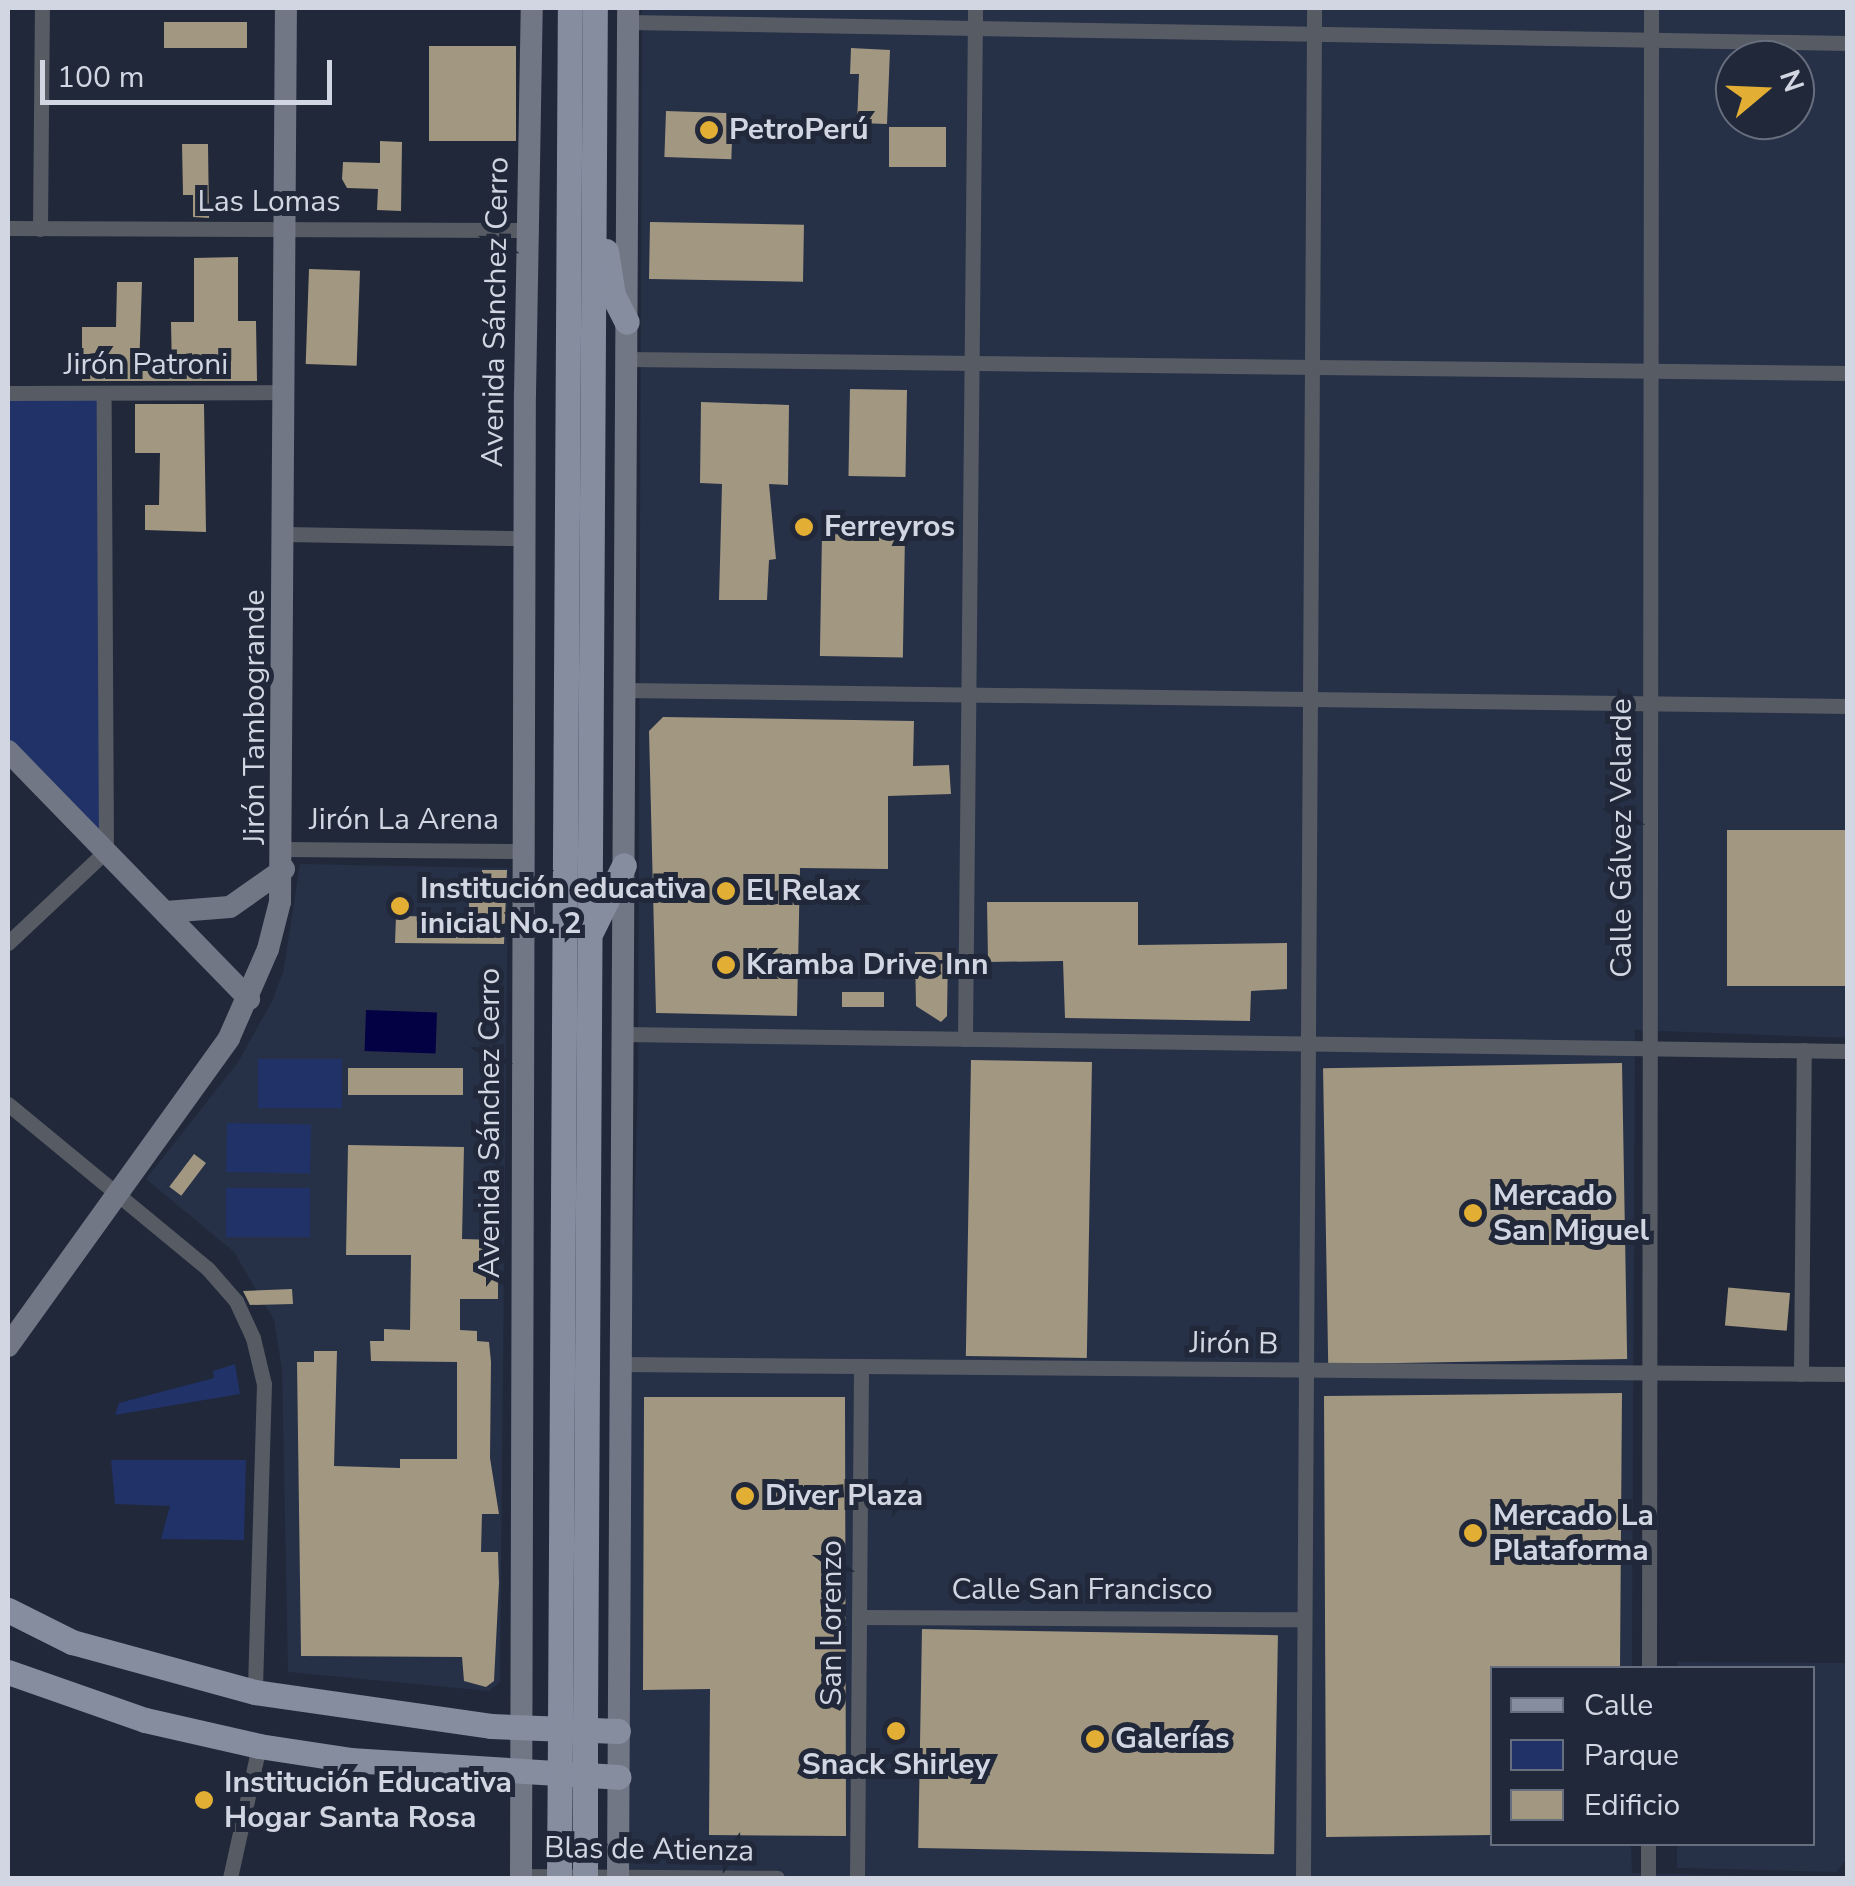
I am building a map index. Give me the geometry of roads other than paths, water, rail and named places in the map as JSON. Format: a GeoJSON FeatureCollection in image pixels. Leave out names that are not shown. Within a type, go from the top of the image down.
{"type":"FeatureCollection","features":[{"type":"Feature","properties":{"kind":"main road","name":"Jirón Tambogrande"},"geometry":{"type":"LineString","coordinates":[[8,1346],[206,1073],[249,1000],[268,948],[284,859],[286,8]]}},
{"type":"Feature","properties":{"kind":"main road","name":"Avenida Sánchez Cerro"},"geometry":{"type":"LineString","coordinates":[[521,1877],[522,851],[532,8]]}},
{"type":"Feature","properties":{"kind":"main road"},"geometry":{"type":"LineString","coordinates":[[570,8],[573,1722],[584,1878]]}},
{"type":"Feature","properties":{"kind":"main road"},"geometry":{"type":"LineString","coordinates":[[560,1878],[573,1722],[588,939],[595,8]]}},
{"type":"Feature","properties":{"kind":"main road"},"geometry":{"type":"LineString","coordinates":[[618,1878],[628,15]]}},
{"type":"Feature","properties":{"kind":"main road"},"geometry":{"type":"LineString","coordinates":[[595,166],[613,294],[627,322]]}},
{"type":"Feature","properties":{"kind":"main road"},"geometry":{"type":"LineString","coordinates":[[8,751],[249,1000]]}},
{"type":"Feature","properties":{"kind":"main road","name":"Jirón La Arena"},"geometry":{"type":"LineString","coordinates":[[166,912],[230,907],[284,859]]}},
{"type":"Feature","properties":{"kind":"main road"},"geometry":{"type":"LineString","coordinates":[[588,939],[624,865]]}},
{"type":"Feature","properties":{"kind":"main road"},"geometry":{"type":"LineString","coordinates":[[8,1610],[72,1642],[255,1692],[524,1729],[618,1731]]}},
{"type":"Feature","properties":{"kind":"main road"},"geometry":{"type":"LineString","coordinates":[[8,1672],[144,1720],[258,1746],[523,1773],[618,1778]]}},
{"type":"Feature","properties":{"kind":"street"},"geometry":{"type":"LineString","coordinates":[[40,229],[42,8]]}},
{"type":"Feature","properties":{"kind":"street"},"geometry":{"type":"LineString","coordinates":[[965,1038],[975,8]]}},
{"type":"Feature","properties":{"kind":"street"},"geometry":{"type":"LineString","coordinates":[[1302,1878],[1314,8]]}},
{"type":"Feature","properties":{"kind":"street","name":"Calle Gálvez Velarde"},"geometry":{"type":"LineString","coordinates":[[1649,1666],[1651,8]]}},
{"type":"Feature","properties":{"kind":"street"},"geometry":{"type":"LineString","coordinates":[[628,15],[975,28],[1848,43]]}},
{"type":"Feature","properties":{"kind":"street","name":"Las Lomas"},"geometry":{"type":"LineString","coordinates":[[8,228],[531,230]]}},
{"type":"Feature","properties":{"kind":"street"},"geometry":{"type":"LineString","coordinates":[[626,359],[1848,373]]}},
{"type":"Feature","properties":{"kind":"street","name":"Jirón Patroni"},"geometry":{"type":"LineString","coordinates":[[8,393],[286,392]]}},
{"type":"Feature","properties":{"kind":"street"},"geometry":{"type":"LineString","coordinates":[[8,943],[106,851],[104,394]]}},
{"type":"Feature","properties":{"kind":"street"},"geometry":{"type":"LineString","coordinates":[[285,534],[526,538]]}},
{"type":"Feature","properties":{"kind":"street"},"geometry":{"type":"LineString","coordinates":[[624,690],[1848,706]]}},
{"type":"Feature","properties":{"kind":"street","name":"Jirón La Arena"},"geometry":{"type":"LineString","coordinates":[[284,859],[522,851]]}},
{"type":"Feature","properties":{"kind":"street"},"geometry":{"type":"LineString","coordinates":[[622,1034],[1848,1051]]}},
{"type":"Feature","properties":{"kind":"street"},"geometry":{"type":"LineString","coordinates":[[1801,1374],[1804,1050]]}},
{"type":"Feature","properties":{"kind":"street"},"geometry":{"type":"LineString","coordinates":[[8,1104],[208,1270],[236,1301],[253,1338],[264,1384],[255,1692]]}},
{"type":"Feature","properties":{"kind":"street","name":"Jirón B"},"geometry":{"type":"LineString","coordinates":[[620,1364],[1306,1373],[1848,1374]]}},
{"type":"Feature","properties":{"kind":"street","name":"San Lorenzo"},"geometry":{"type":"LineString","coordinates":[[858,1878],[860,1367]]}},
{"type":"Feature","properties":{"kind":"street","name":"Calle San Francisco"},"geometry":{"type":"LineString","coordinates":[[859,1617],[1304,1618]]}},
{"type":"Feature","properties":{"kind":"street"},"geometry":{"type":"LineString","coordinates":[[230,1878],[258,1746]]}},
{"type":"Feature","properties":{"kind":"street"},"geometry":{"type":"LineString","coordinates":[[1648,1846],[1648,1878]]}},
{"type":"Feature","properties":{"kind":"street","name":"Blas de Atienza"},"geometry":{"type":"LineString","coordinates":[[521,1877],[777,1878]]}},
{"type":"Feature","properties":{"kind":"place","name":"PetroPerú"},"geometry":{"type":"Point","coordinates":[709,130]}},
{"type":"Feature","properties":{"kind":"place","name":"Ferreyros"},"geometry":{"type":"Point","coordinates":[804,527]}},
{"type":"Feature","properties":{"kind":"place","name":"El Relax"},"geometry":{"type":"Point","coordinates":[726,891]}},
{"type":"Feature","properties":{"kind":"place","name":"Institución educativa inicial No. 2"},"geometry":{"type":"Point","coordinates":[400,906]}},
{"type":"Feature","properties":{"kind":"place","name":"Kramba Drive Inn"},"geometry":{"type":"Point","coordinates":[726,965]}},
{"type":"Feature","properties":{"kind":"place","name":"Mercado San Miguel"},"geometry":{"type":"Point","coordinates":[1473,1213]}},
{"type":"Feature","properties":{"kind":"place","name":"Diver Plaza"},"geometry":{"type":"Point","coordinates":[745,1496]}},
{"type":"Feature","properties":{"kind":"place","name":"Mercado La Plataforma"},"geometry":{"type":"Point","coordinates":[1473,1533]}},
{"type":"Feature","properties":{"kind":"place","name":"Snack Shirley"},"geometry":{"type":"Point","coordinates":[896,1731]}},
{"type":"Feature","properties":{"kind":"place","name":"Galerías"},"geometry":{"type":"Point","coordinates":[1095,1739]}},
{"type":"Feature","properties":{"kind":"place","name":"Institución Educativa Hogar Santa Rosa"},"geometry":{"type":"Point","coordinates":[204,1800]}}]}
